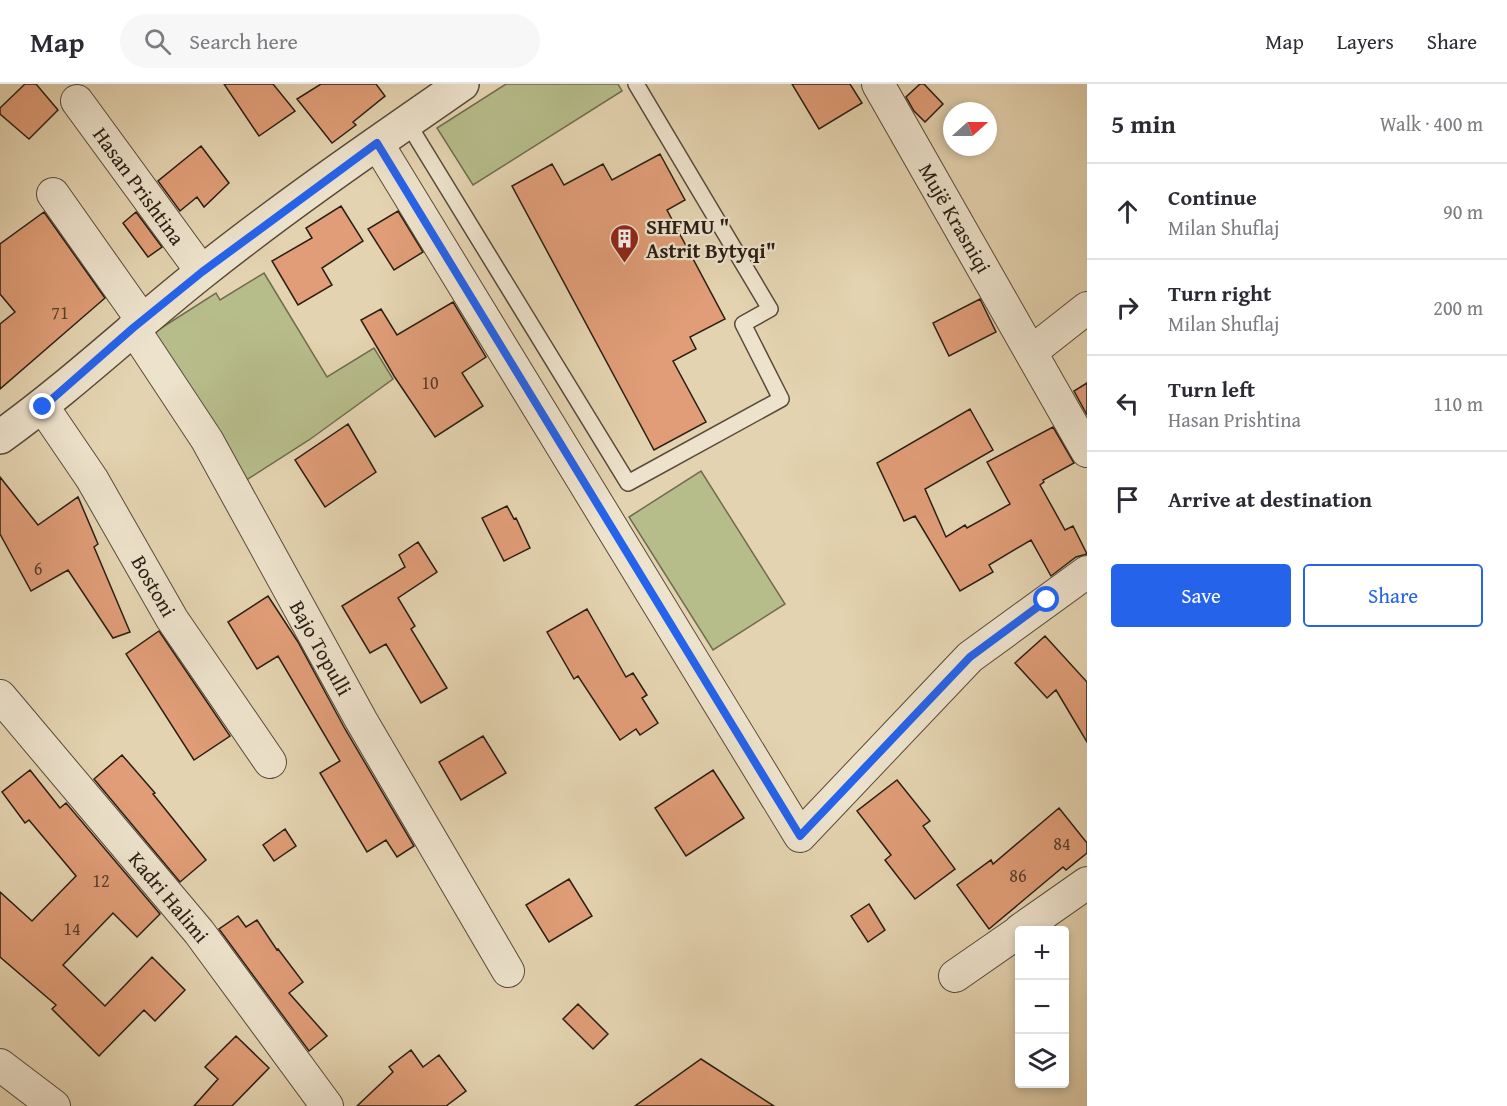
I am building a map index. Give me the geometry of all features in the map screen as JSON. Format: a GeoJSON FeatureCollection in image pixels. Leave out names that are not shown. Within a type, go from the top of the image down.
{"type":"FeatureCollection","features":[{"type":"Feature","properties":{"kind":"street"},"geometry":{"type":"LineString","coordinates":[[0,437],[43,407],[202,272],[377,143],[462,84]]}},
{"type":"Feature","properties":{"kind":"street","name":"Mujë Krasniqi"},"geometry":{"type":"LineString","coordinates":[[878,84],[1087,451]]}},
{"type":"Feature","properties":{"kind":"street","name":"Hasan Prishtina"},"geometry":{"type":"LineString","coordinates":[[77,101],[202,272]]}},
{"type":"Feature","properties":{"kind":"street"},"geometry":{"type":"LineString","coordinates":[[377,143],[800,836],[970,657],[1087,572]]}},
{"type":"Feature","properties":{"kind":"street"},"geometry":{"type":"LineString","coordinates":[[53,194],[138,324]]}},
{"type":"Feature","properties":{"kind":"street"},"geometry":{"type":"LineString","coordinates":[[1031,352],[1087,308]]}},
{"type":"Feature","properties":{"kind":"street","name":"Bajo Topulli"},"geometry":{"type":"LineString","coordinates":[[138,324],[207,440],[361,720],[508,970]]}},
{"type":"Feature","properties":{"kind":"street","name":"Bostoni"},"geometry":{"type":"LineString","coordinates":[[43,407],[92,479],[172,619],[270,762]]}},
{"type":"Feature","properties":{"kind":"street","name":"Kadri Halimi"},"geometry":{"type":"LineString","coordinates":[[0,696],[199,932],[327,1106]]}},
{"type":"Feature","properties":{"kind":"street"},"geometry":{"type":"LineString","coordinates":[[1027,926],[1087,883]]}},
{"type":"Feature","properties":{"kind":"street"},"geometry":{"type":"LineString","coordinates":[[955,976],[1015,934]]}},
{"type":"Feature","properties":{"kind":"street"},"geometry":{"type":"LineString","coordinates":[[0,1065],[54,1106]]}},
{"type":"Feature","properties":{"kind":"lane"},"geometry":{"type":"LineString","coordinates":[[407,122],[628,483],[781,399],[743,324],[770,309],[636,84]]}},
{"type":"Feature","properties":{"kind":"green space"},"geometry":{"type":"Polygon","coordinates":[[[506,84],[618,84],[622,91],[473,185],[437,128],[506,84]]]}},
{"type":"Feature","properties":{"kind":"green space"},"geometry":{"type":"Polygon","coordinates":[[[264,273],[327,377],[374,348],[393,379],[309,440],[237,486],[144,339],[216,293],[220,300],[264,273]]]}},
{"type":"Feature","properties":{"kind":"green space"},"geometry":{"type":"Polygon","coordinates":[[[701,471],[785,604],[713,650],[629,517],[701,471]]]}},
{"type":"Feature","properties":{"kind":"building"},"geometry":{"type":"Polygon","coordinates":[[[25,84],[36,84],[58,110],[29,139],[0,114],[0,108],[25,84]]]}},
{"type":"Feature","properties":{"kind":"building"},"geometry":{"type":"Polygon","coordinates":[[[224,84],[273,84],[295,111],[259,136],[224,84]]]}},
{"type":"Feature","properties":{"kind":"building"},"geometry":{"type":"Polygon","coordinates":[[[321,84],[376,84],[385,96],[353,122],[356,125],[332,143],[297,99],[321,84]]]}},
{"type":"Feature","properties":{"kind":"building"},"geometry":{"type":"Polygon","coordinates":[[[792,84],[850,84],[862,103],[819,129],[792,84]]]}},
{"type":"Feature","properties":{"kind":"building"},"geometry":{"type":"Polygon","coordinates":[[[920,84],[924,84],[943,104],[925,122],[914,111],[906,97],[920,84]]]}},
{"type":"Feature","properties":{"kind":"building"},"geometry":{"type":"Polygon","coordinates":[[[201,146],[229,183],[204,207],[197,197],[180,211],[158,181],[201,146]]]}},
{"type":"Feature","properties":{"kind":"building","name":"SHFMU \" Astrit Bytyqi\""},"geometry":{"type":"Polygon","coordinates":[[[660,154],[685,200],[667,210],[725,319],[690,337],[696,349],[673,361],[706,422],[654,450],[512,186],[552,164],[564,185],[603,164],[612,180],[660,154]]]}},
{"type":"Feature","properties":{"kind":"building"},"geometry":{"type":"Polygon","coordinates":[[[341,206],[363,241],[322,268],[332,285],[298,305],[272,261],[312,238],[306,228],[341,206]]]}},
{"type":"Feature","properties":{"kind":"building"},"geometry":{"type":"Polygon","coordinates":[[[398,211],[423,252],[394,270],[368,229],[398,211]]]}},
{"type":"Feature","properties":{"kind":"building"},"geometry":{"type":"Polygon","coordinates":[[[44,212],[105,298],[0,389],[0,324],[15,312],[0,294],[0,244],[44,212]]]}},
{"type":"Feature","properties":{"kind":"building"},"geometry":{"type":"Polygon","coordinates":[[[136,212],[162,247],[148,257],[123,223],[136,212]]]}},
{"type":"Feature","properties":{"kind":"building"},"geometry":{"type":"Polygon","coordinates":[[[980,299],[996,332],[949,356],[933,323],[980,299]]]}},
{"type":"Feature","properties":{"kind":"building"},"geometry":{"type":"Polygon","coordinates":[[[453,302],[486,357],[462,373],[483,406],[435,437],[394,376],[361,320],[381,309],[397,335],[453,302]]]}},
{"type":"Feature","properties":{"kind":"building"},"geometry":{"type":"Polygon","coordinates":[[[1087,383],[1087,415],[1074,391],[1087,383]]]}},
{"type":"Feature","properties":{"kind":"building"},"geometry":{"type":"Polygon","coordinates":[[[970,409],[993,450],[925,489],[946,537],[965,525],[967,528],[1010,504],[987,462],[1053,427],[1074,463],[1043,480],[1044,482],[1040,485],[1065,530],[1073,526],[1087,554],[1076,557],[1051,576],[1031,540],[989,565],[993,572],[960,591],[915,516],[904,521],[877,463],[970,409]]]}},
{"type":"Feature","properties":{"kind":"building"},"geometry":{"type":"Polygon","coordinates":[[[348,424],[376,472],[325,507],[295,460],[348,424]]]}},
{"type":"Feature","properties":{"kind":"building"},"geometry":{"type":"Polygon","coordinates":[[[0,477],[38,525],[78,497],[98,544],[94,547],[130,632],[113,638],[68,570],[31,591],[0,534],[0,477]]]}},
{"type":"Feature","properties":{"kind":"building"},"geometry":{"type":"Polygon","coordinates":[[[507,506],[514,519],[516,518],[530,548],[504,561],[482,518],[507,506]]]}},
{"type":"Feature","properties":{"kind":"building"},"geometry":{"type":"Polygon","coordinates":[[[418,542],[437,572],[398,598],[415,626],[411,629],[447,688],[421,703],[386,644],[370,653],[342,606],[405,567],[399,555],[418,542]]]}},
{"type":"Feature","properties":{"kind":"building"},"geometry":{"type":"Polygon","coordinates":[[[268,596],[298,642],[345,729],[414,846],[397,857],[386,840],[367,852],[320,773],[340,761],[278,656],[257,669],[228,622],[268,596]]]}},
{"type":"Feature","properties":{"kind":"building"},"geometry":{"type":"Polygon","coordinates":[[[587,609],[626,677],[633,673],[647,695],[642,698],[658,723],[640,735],[636,729],[620,740],[578,676],[574,679],[547,632],[587,609]]]}},
{"type":"Feature","properties":{"kind":"building"},"geometry":{"type":"Polygon","coordinates":[[[159,631],[230,736],[194,760],[126,654],[159,631]]]}},
{"type":"Feature","properties":{"kind":"building"},"geometry":{"type":"Polygon","coordinates":[[[1045,636],[1087,682],[1087,742],[1056,690],[1047,698],[1015,663],[1045,636]]]}},
{"type":"Feature","properties":{"kind":"building"},"geometry":{"type":"Polygon","coordinates":[[[483,736],[506,773],[461,800],[439,762],[483,736]]]}},
{"type":"Feature","properties":{"kind":"building"},"geometry":{"type":"Polygon","coordinates":[[[122,755],[155,793],[153,794],[206,860],[180,882],[94,779],[122,755]]]}},
{"type":"Feature","properties":{"kind":"building"},"geometry":{"type":"Polygon","coordinates":[[[30,770],[60,808],[66,803],[160,914],[137,937],[113,913],[63,965],[105,1006],[152,957],[185,990],[155,1021],[144,1010],[99,1056],[52,1009],[56,1005],[0,957],[0,892],[32,921],[76,876],[29,820],[25,823],[2,792],[30,770]]]}},
{"type":"Feature","properties":{"kind":"building"},"geometry":{"type":"Polygon","coordinates":[[[713,770],[744,818],[686,856],[655,808],[713,770]]]}},
{"type":"Feature","properties":{"kind":"building"},"geometry":{"type":"Polygon","coordinates":[[[897,780],[930,821],[923,826],[955,869],[915,899],[885,860],[891,855],[857,811],[897,780]]]}},
{"type":"Feature","properties":{"kind":"building"},"geometry":{"type":"Polygon","coordinates":[[[1059,808],[1087,843],[1087,853],[1066,870],[1063,867],[989,929],[957,885],[991,860],[993,864],[1059,808]]]}},
{"type":"Feature","properties":{"kind":"building"},"geometry":{"type":"Polygon","coordinates":[[[285,829],[296,846],[274,861],[263,845],[285,829]]]}},
{"type":"Feature","properties":{"kind":"building"},"geometry":{"type":"Polygon","coordinates":[[[569,879],[592,916],[549,942],[526,905],[569,879]]]}},
{"type":"Feature","properties":{"kind":"building"},"geometry":{"type":"Polygon","coordinates":[[[869,904],[885,930],[868,942],[851,916],[869,904]]]}},
{"type":"Feature","properties":{"kind":"building"},"geometry":{"type":"Polygon","coordinates":[[[238,916],[246,927],[257,920],[277,950],[303,982],[289,993],[327,1036],[309,1051],[219,929],[238,916]]]}},
{"type":"Feature","properties":{"kind":"building"},"geometry":{"type":"Polygon","coordinates":[[[578,1004],[608,1034],[593,1049],[563,1019],[578,1004]]]}},
{"type":"Feature","properties":{"kind":"building"},"geometry":{"type":"Polygon","coordinates":[[[236,1036],[269,1068],[232,1106],[194,1106],[218,1079],[205,1067],[236,1036]]]}},
{"type":"Feature","properties":{"kind":"building"},"geometry":{"type":"Polygon","coordinates":[[[411,1050],[423,1067],[439,1055],[466,1091],[446,1106],[357,1106],[393,1072],[389,1067],[411,1050]]]}},
{"type":"Feature","properties":{"kind":"building"},"geometry":{"type":"Polygon","coordinates":[[[701,1059],[774,1106],[635,1106],[701,1059]]]}},
{"type":"Feature","properties":{"kind":"place","name":"SHFMU \" Astrit Bytyqi\""},"geometry":{"type":"Point","coordinates":[625,264]}},
{"type":"Feature","properties":{"kind":"route"},"geometry":{"type":"LineString","coordinates":[[43,407],[133,328],[202,272],[377,143],[800,836],[970,657],[1047,600]]}}]}
